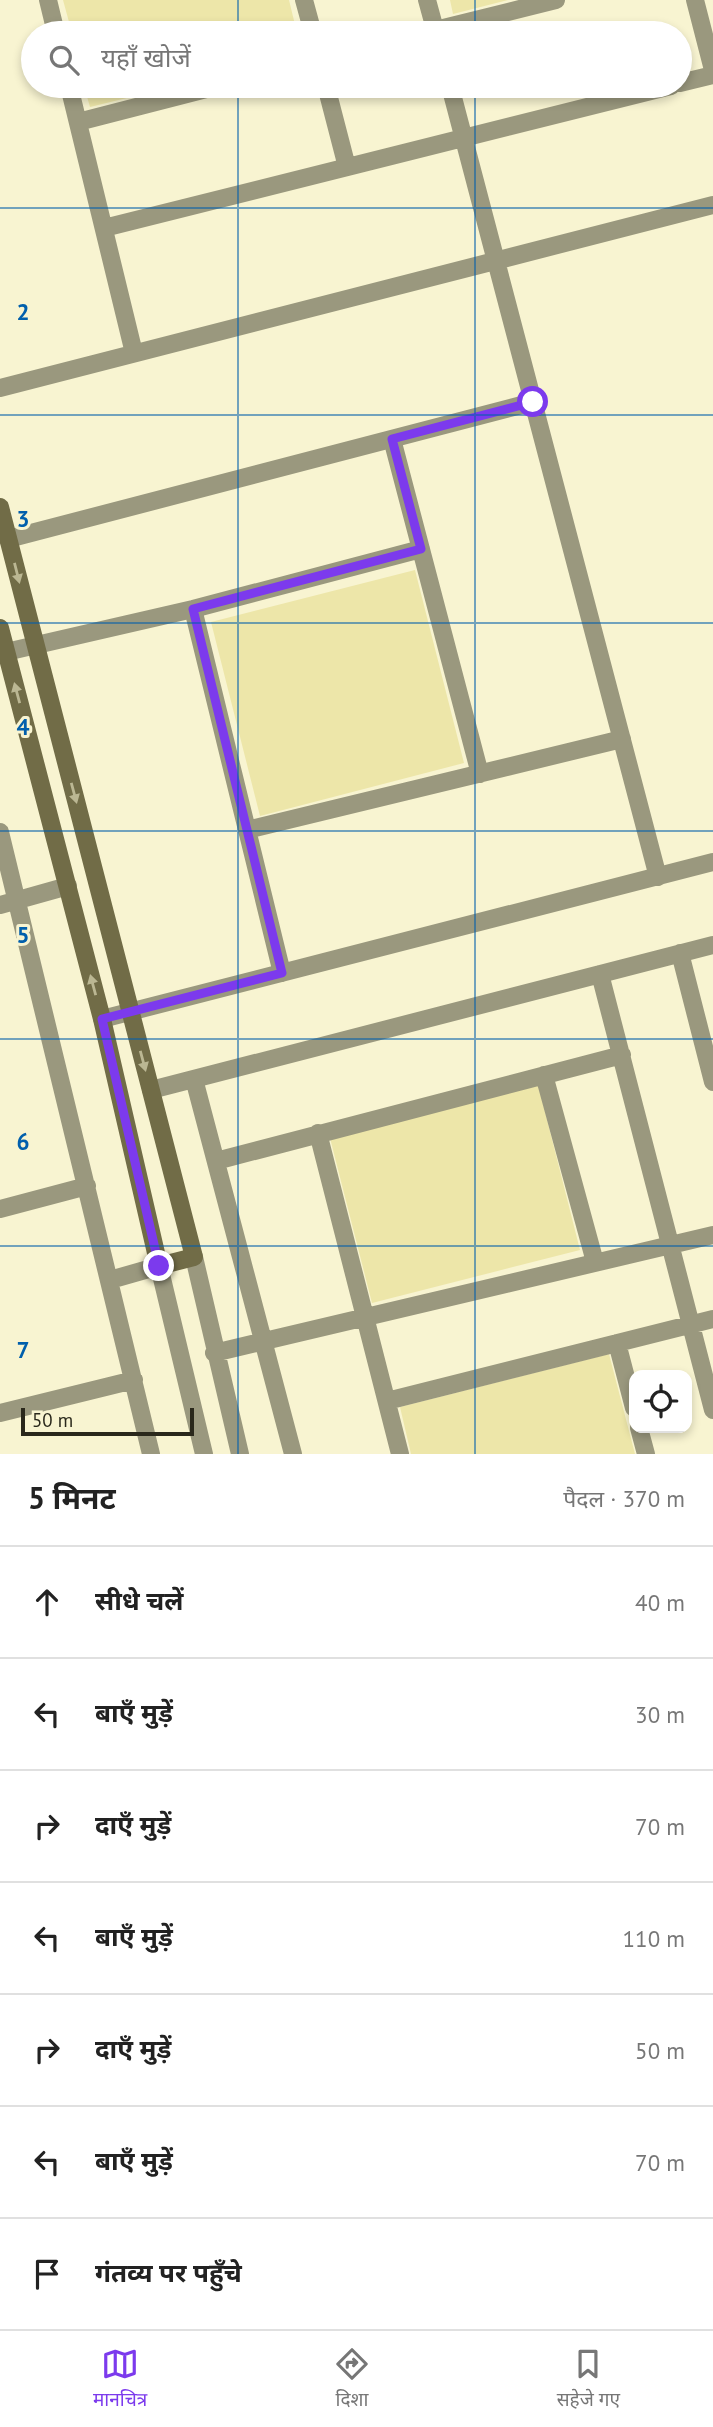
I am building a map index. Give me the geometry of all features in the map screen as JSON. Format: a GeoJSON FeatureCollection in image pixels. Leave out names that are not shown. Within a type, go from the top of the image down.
{"type":"FeatureCollection","features":[{"type":"Feature","properties":{"kind":"street"},"geometry":{"type":"LineString","coordinates":[[48,0],[53,21]]}},
{"type":"Feature","properties":{"kind":"street"},"geometry":{"type":"LineString","coordinates":[[304,0],[310,21]]}},
{"type":"Feature","properties":{"kind":"street"},"geometry":{"type":"LineString","coordinates":[[427,0],[430,21]]}},
{"type":"Feature","properties":{"kind":"street"},"geometry":{"type":"LineString","coordinates":[[475,21],[556,0]]}},
{"type":"Feature","properties":{"kind":"street"},"geometry":{"type":"LineString","coordinates":[[695,0],[713,70]]}},
{"type":"Feature","properties":{"kind":"street"},"geometry":{"type":"LineString","coordinates":[[692,80],[713,75]]}},
{"type":"Feature","properties":{"kind":"street"},"geometry":{"type":"LineString","coordinates":[[72,98],[134,353]]}},
{"type":"Feature","properties":{"kind":"street"},"geometry":{"type":"LineString","coordinates":[[78,122],[171,98]]}},
{"type":"Feature","properties":{"kind":"street"},"geometry":{"type":"LineString","coordinates":[[329,98],[347,167]]}},
{"type":"Feature","properties":{"kind":"street"},"geometry":{"type":"LineString","coordinates":[[453,98],[658,877]]}},
{"type":"Feature","properties":{"kind":"street"},"geometry":{"type":"LineString","coordinates":[[104,228],[623,98]]}},
{"type":"Feature","properties":{"kind":"street"},"geometry":{"type":"LineString","coordinates":[[0,388],[713,205]]}},
{"type":"Feature","properties":{"kind":"street"},"geometry":{"type":"LineString","coordinates":[[8,539],[533,402]]}},
{"type":"Feature","properties":{"kind":"street"},"geometry":{"type":"LineString","coordinates":[[392,439],[480,774]]}},
{"type":"Feature","properties":{"kind":"street"},"geometry":{"type":"LineString","coordinates":[[0,507],[194,1257],[214,1353],[240,1454]]}},
{"type":"Feature","properties":{"kind":"street"},"geometry":{"type":"LineString","coordinates":[[6,652],[193,609],[421,549]]}},
{"type":"Feature","properties":{"kind":"street"},"geometry":{"type":"LineString","coordinates":[[193,609],[282,973]]}},
{"type":"Feature","properties":{"kind":"street"},"geometry":{"type":"LineString","coordinates":[[0,628],[102,1019],[204,1454]]}},
{"type":"Feature","properties":{"kind":"street"},"geometry":{"type":"LineString","coordinates":[[247,830],[622,739]]}},
{"type":"Feature","properties":{"kind":"street"},"geometry":{"type":"LineString","coordinates":[[0,832],[9,902],[87,1186],[151,1454]]}},
{"type":"Feature","properties":{"kind":"street"},"geometry":{"type":"LineString","coordinates":[[102,1019],[713,862]]}},
{"type":"Feature","properties":{"kind":"street"},"geometry":{"type":"LineString","coordinates":[[9,902],[68,886]]}},
{"type":"Feature","properties":{"kind":"street"},"geometry":{"type":"LineString","coordinates":[[151,1090],[713,945]]}},
{"type":"Feature","properties":{"kind":"street"},"geometry":{"type":"LineString","coordinates":[[680,953],[713,1082]]}},
{"type":"Feature","properties":{"kind":"street"},"geometry":{"type":"LineString","coordinates":[[600,974],[713,1410]]}},
{"type":"Feature","properties":{"kind":"street"},"geometry":{"type":"LineString","coordinates":[[216,1161],[622,1055]]}},
{"type":"Feature","properties":{"kind":"street"},"geometry":{"type":"LineString","coordinates":[[544,1075],[595,1262]]}},
{"type":"Feature","properties":{"kind":"street"},"geometry":{"type":"LineString","coordinates":[[194,1079],[293,1454]]}},
{"type":"Feature","properties":{"kind":"street"},"geometry":{"type":"LineString","coordinates":[[318,1133],[400,1454]]}},
{"type":"Feature","properties":{"kind":"street"},"geometry":{"type":"LineString","coordinates":[[0,1209],[87,1186]]}},
{"type":"Feature","properties":{"kind":"street"},"geometry":{"type":"LineString","coordinates":[[214,1353],[263,1339],[713,1235]]}},
{"type":"Feature","properties":{"kind":"street"},"geometry":{"type":"LineString","coordinates":[[110,1280],[194,1257]]}},
{"type":"Feature","properties":{"kind":"street"},"geometry":{"type":"LineString","coordinates":[[387,1401],[713,1319]]}},
{"type":"Feature","properties":{"kind":"street"},"geometry":{"type":"LineString","coordinates":[[617,1343],[629,1389]]}},
{"type":"Feature","properties":{"kind":"street"},"geometry":{"type":"LineString","coordinates":[[0,1413],[134,1380]]}},
{"type":"Feature","properties":{"kind":"street"},"geometry":{"type":"LineString","coordinates":[[640,1433],[646,1454]]}},
{"type":"Feature","properties":{"kind":"shaded area"},"geometry":{"type":"Polygon","coordinates":[[[63,0],[289,0],[294,21],[69,21],[63,0]]]}},
{"type":"Feature","properties":{"kind":"shaded area"},"geometry":{"type":"Polygon","coordinates":[[[450,0],[508,0],[453,14],[450,0]]]}},
{"type":"Feature","properties":{"kind":"shaded area"},"geometry":{"type":"Polygon","coordinates":[[[87,98],[127,98],[90,107],[87,98]]]}},
{"type":"Feature","properties":{"kind":"shaded area"},"geometry":{"type":"Polygon","coordinates":[[[415,570],[464,763],[260,816],[211,622],[415,570]]]}},
{"type":"Feature","properties":{"kind":"shaded area"},"geometry":{"type":"Polygon","coordinates":[[[538,1084],[580,1250],[372,1303],[330,1138],[538,1084]]]}},
{"type":"Feature","properties":{"kind":"shaded area"},"geometry":{"type":"Polygon","coordinates":[[[609,1354],[635,1454],[411,1454],[400,1407],[609,1354]]]}},
{"type":"Feature","properties":{"kind":"route"},"geometry":{"type":"LineString","coordinates":[[159,1266],[102,1019],[282,973],[193,609],[421,549],[392,439],[533,402]]}}]}
